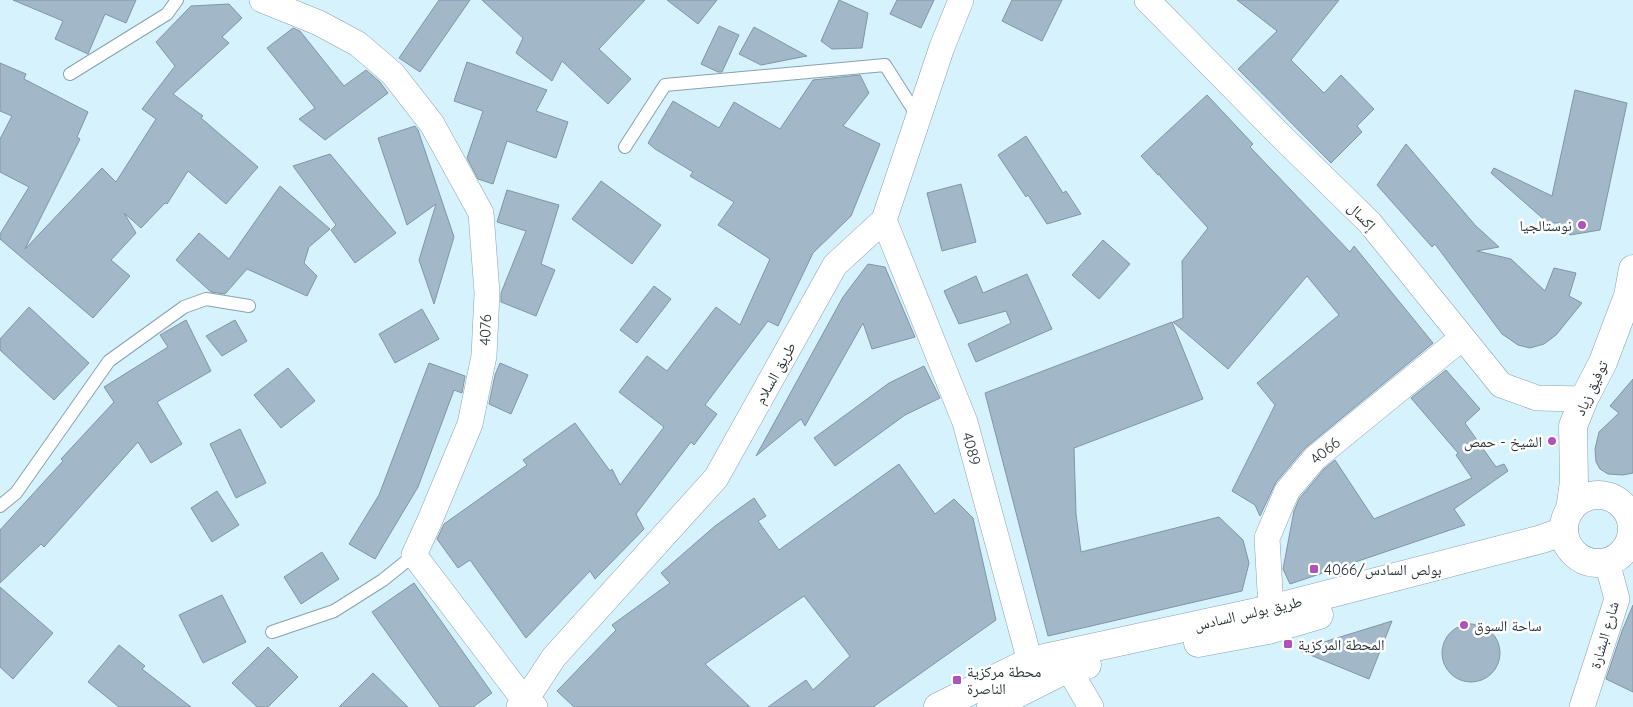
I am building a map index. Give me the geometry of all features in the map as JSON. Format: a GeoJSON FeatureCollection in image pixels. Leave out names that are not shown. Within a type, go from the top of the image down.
{"type":"FeatureCollection","features":[{"type":"Feature","properties":{"kind":"street","name":"4076"},"geometry":{"type":"LineString","coordinates":[[262,0],[319,23],[358,44],[393,74],[432,124],[481,213],[487,293],[484,356],[470,424],[414,555]]}},
{"type":"Feature","properties":{"kind":"street","name":"طريق السلام"},"geometry":{"type":"LineString","coordinates":[[526,705],[554,657],[716,478],[835,265],[884,220],[942,47],[961,0]]}},
{"type":"Feature","properties":{"kind":"street","name":"إكسال"},"geometry":{"type":"LineString","coordinates":[[1147,0],[1278,133],[1370,222],[1501,385],[1537,398],[1584,399]]}},
{"type":"Feature","properties":{"kind":"street","name":"4089"},"geometry":{"type":"LineString","coordinates":[[884,220],[965,422],[1034,673]]}},
{"type":"Feature","properties":{"kind":"street","name":"توفيق زياد"},"geometry":{"type":"LineString","coordinates":[[1567,529],[1574,482],[1573,426],[1603,362],[1625,304],[1633,269]]}},
{"type":"Feature","properties":{"kind":"street","name":"توفيق زياد"},"geometry":{"type":"LineString","coordinates":[[1598,496],[1582,480],[1588,429],[1633,325]]}},
{"type":"Feature","properties":{"kind":"street","name":"4066"},"geometry":{"type":"LineString","coordinates":[[1271,608],[1267,538],[1287,491],[1315,458],[1462,338]]}},
{"type":"Feature","properties":{"kind":"street"},"geometry":{"type":"LineString","coordinates":[[1607,496],[1631,521],[1630,541],[1623,552],[1607,562],[1585,561],[1576,555],[1567,529],[1582,499],[1607,496]]}},
{"type":"Feature","properties":{"kind":"street","name":"طريق بولس السادس"},"geometry":{"type":"LineString","coordinates":[[938,707],[1034,673],[1271,608],[1542,540],[1567,529]]}},
{"type":"Feature","properties":{"kind":"street","name":"طريق بولس السادس"},"geometry":{"type":"LineString","coordinates":[[991,707],[1034,673],[1268,630],[1544,548],[1567,529]]}},
{"type":"Feature","properties":{"kind":"street"},"geometry":{"type":"LineString","coordinates":[[414,555],[526,705]]}},
{"type":"Feature","properties":{"kind":"street","name":"شارع البشارة"},"geometry":{"type":"LineString","coordinates":[[1582,707],[1617,599],[1607,562]]}},
{"type":"Feature","properties":{"kind":"street"},"geometry":{"type":"LineString","coordinates":[[1068,668],[1091,707]]}},
{"type":"Feature","properties":{"kind":"lane"},"geometry":{"type":"LineString","coordinates":[[70,74],[167,14],[177,0]]}},
{"type":"Feature","properties":{"kind":"lane"},"geometry":{"type":"LineString","coordinates":[[625,147],[665,85],[885,65],[918,117]]}},
{"type":"Feature","properties":{"kind":"lane"},"geometry":{"type":"LineString","coordinates":[[0,506],[16,493],[109,361],[184,307],[206,299],[249,306]]}},
{"type":"Feature","properties":{"kind":"lane"},"geometry":{"type":"LineString","coordinates":[[272,632],[334,611],[383,580],[414,555]]}},
{"type":"Feature","properties":{"kind":"building"},"geometry":{"type":"Polygon","coordinates":[[[13,0],[136,0],[126,23],[105,14],[88,54],[55,39],[63,21],[13,0]]]}},
{"type":"Feature","properties":{"kind":"building"},"geometry":{"type":"Polygon","coordinates":[[[439,0],[470,0],[420,72],[399,58],[439,0]]]}},
{"type":"Feature","properties":{"kind":"building"},"geometry":{"type":"Polygon","coordinates":[[[482,0],[645,0],[599,49],[631,79],[608,104],[562,61],[552,81],[516,53],[523,38],[482,0]]]}},
{"type":"Feature","properties":{"kind":"building"},"geometry":{"type":"Polygon","coordinates":[[[667,0],[717,0],[698,24],[667,0]]]}},
{"type":"Feature","properties":{"kind":"building"},"geometry":{"type":"Polygon","coordinates":[[[839,0],[868,13],[862,48],[832,49],[821,41],[839,0]]]}},
{"type":"Feature","properties":{"kind":"building"},"geometry":{"type":"Polygon","coordinates":[[[897,0],[934,0],[921,28],[890,14],[897,0]]]}},
{"type":"Feature","properties":{"kind":"building"},"geometry":{"type":"Polygon","coordinates":[[[1012,0],[1062,0],[1042,41],[1002,21],[1012,0]]]}},
{"type":"Feature","properties":{"kind":"building"},"geometry":{"type":"Polygon","coordinates":[[[1237,0],[1339,0],[1291,60],[1324,93],[1341,75],[1374,109],[1357,126],[1362,132],[1331,163],[1238,69],[1277,31],[1237,0]]]}},
{"type":"Feature","properties":{"kind":"building"},"geometry":{"type":"Polygon","coordinates":[[[229,4],[242,18],[222,37],[229,43],[173,94],[203,116],[201,118],[258,167],[226,204],[188,171],[167,204],[165,203],[141,228],[124,213],[136,233],[111,260],[130,276],[93,318],[0,239],[0,234],[29,187],[0,172],[0,139],[12,116],[0,111],[0,63],[26,74],[24,79],[88,112],[77,137],[80,139],[25,249],[102,168],[116,182],[156,119],[142,109],[175,66],[156,42],[191,6],[229,4]]]}},
{"type":"Feature","properties":{"kind":"building"},"geometry":{"type":"Polygon","coordinates":[[[719,26],[739,35],[722,72],[701,64],[719,26]]]}},
{"type":"Feature","properties":{"kind":"building"},"geometry":{"type":"Polygon","coordinates":[[[754,27],[807,56],[761,65],[739,54],[754,27]]]}},
{"type":"Feature","properties":{"kind":"building"},"geometry":{"type":"Polygon","coordinates":[[[293,28],[300,31],[344,86],[366,70],[380,82],[388,93],[325,140],[299,119],[315,108],[267,48],[293,28]]]}},
{"type":"Feature","properties":{"kind":"building"},"geometry":{"type":"Polygon","coordinates":[[[467,62],[547,90],[536,111],[568,122],[556,158],[507,141],[493,184],[478,179],[467,158],[483,111],[454,101],[467,62]]]}},
{"type":"Feature","properties":{"kind":"building"},"geometry":{"type":"Polygon","coordinates":[[[860,75],[869,93],[843,126],[880,144],[851,216],[813,253],[778,326],[768,321],[705,405],[717,414],[694,445],[691,442],[636,514],[644,529],[595,579],[590,571],[526,638],[470,560],[458,568],[437,539],[444,524],[527,465],[523,460],[575,423],[610,471],[612,469],[620,485],[664,427],[619,392],[647,356],[667,371],[716,307],[740,325],[770,259],[718,225],[734,202],[690,176],[693,172],[648,143],[673,101],[719,128],[734,102],[780,129],[813,80],[860,75]]]}},
{"type":"Feature","properties":{"kind":"building"},"geometry":{"type":"Polygon","coordinates":[[[1575,90],[1627,103],[1600,230],[1570,235],[1560,223],[1548,223],[1491,173],[1494,168],[1552,196],[1575,90]]]}},
{"type":"Feature","properties":{"kind":"building"},"geometry":{"type":"Polygon","coordinates":[[[1207,95],[1253,144],[1250,147],[1350,252],[1354,246],[1433,343],[1304,449],[1276,482],[1260,516],[1255,505],[1232,491],[1275,405],[1257,383],[1339,315],[1307,276],[1228,369],[1173,322],[1183,318],[1182,261],[1208,228],[1160,174],[1158,175],[1141,156],[1207,95]]]}},
{"type":"Feature","properties":{"kind":"building"},"geometry":{"type":"Polygon","coordinates":[[[415,126],[418,130],[454,237],[434,304],[419,260],[436,204],[407,225],[378,138],[415,126]]]}},
{"type":"Feature","properties":{"kind":"building"},"geometry":{"type":"Polygon","coordinates":[[[1026,136],[1063,193],[1066,191],[1081,214],[1047,224],[1028,195],[1026,197],[998,155],[1026,136]]]}},
{"type":"Feature","properties":{"kind":"building"},"geometry":{"type":"Polygon","coordinates":[[[1406,144],[1475,225],[1499,247],[1477,251],[1511,259],[1545,291],[1554,268],[1576,273],[1569,296],[1582,303],[1556,335],[1544,344],[1530,348],[1518,345],[1502,334],[1435,244],[1432,247],[1377,185],[1406,144]]]}},
{"type":"Feature","properties":{"kind":"building"},"geometry":{"type":"Polygon","coordinates":[[[330,154],[396,233],[355,263],[331,230],[336,225],[293,166],[330,154]]]}},
{"type":"Feature","properties":{"kind":"building"},"geometry":{"type":"Polygon","coordinates":[[[601,181],[661,225],[632,264],[572,219],[601,181]]]}},
{"type":"Feature","properties":{"kind":"building"},"geometry":{"type":"Polygon","coordinates":[[[961,184],[976,242],[942,251],[927,193],[961,184]]]}},
{"type":"Feature","properties":{"kind":"building"},"geometry":{"type":"Polygon","coordinates":[[[280,186],[330,229],[309,247],[304,263],[317,276],[307,296],[247,269],[225,294],[211,292],[176,260],[199,233],[229,259],[280,186]]]}},
{"type":"Feature","properties":{"kind":"building"},"geometry":{"type":"Polygon","coordinates":[[[507,190],[559,205],[541,264],[555,270],[536,316],[501,302],[501,293],[526,231],[497,222],[507,190]]]}},
{"type":"Feature","properties":{"kind":"building"},"geometry":{"type":"Polygon","coordinates":[[[1103,240],[1130,264],[1099,299],[1072,275],[1103,240]]]}},
{"type":"Feature","properties":{"kind":"building"},"geometry":{"type":"Polygon","coordinates":[[[868,264],[885,267],[915,337],[872,349],[863,323],[805,426],[801,419],[756,456],[843,297],[868,264]]]}},
{"type":"Feature","properties":{"kind":"building"},"geometry":{"type":"Polygon","coordinates":[[[1027,274],[1052,329],[976,362],[968,344],[1011,323],[1006,311],[959,324],[944,291],[976,276],[983,293],[1027,274]]]}},
{"type":"Feature","properties":{"kind":"building"},"geometry":{"type":"Polygon","coordinates":[[[654,286],[671,299],[637,343],[620,330],[654,286]]]}},
{"type":"Feature","properties":{"kind":"building"},"geometry":{"type":"Polygon","coordinates":[[[29,307],[89,363],[54,400],[0,350],[0,339],[29,307]]]}},
{"type":"Feature","properties":{"kind":"building"},"geometry":{"type":"Polygon","coordinates":[[[422,309],[439,339],[395,363],[379,334],[422,309]]]}},
{"type":"Feature","properties":{"kind":"building"},"geometry":{"type":"Polygon","coordinates":[[[186,320],[211,371],[157,402],[182,444],[151,463],[138,442],[44,547],[41,544],[0,583],[0,530],[63,461],[61,459],[114,402],[104,387],[168,347],[160,335],[186,320]]]}},
{"type":"Feature","properties":{"kind":"building"},"geometry":{"type":"Polygon","coordinates":[[[235,320],[247,341],[222,356],[206,336],[235,320]]]}},
{"type":"Feature","properties":{"kind":"building"},"geometry":{"type":"Polygon","coordinates":[[[1172,322],[1203,399],[1074,448],[1076,514],[1081,552],[1219,517],[1243,540],[1249,563],[1242,591],[1048,636],[985,393],[1172,322]]]}},
{"type":"Feature","properties":{"kind":"building"},"geometry":{"type":"Polygon","coordinates":[[[429,363],[465,376],[462,393],[454,390],[418,487],[375,559],[349,544],[379,495],[429,363]]]}},
{"type":"Feature","properties":{"kind":"building"},"geometry":{"type":"Polygon","coordinates":[[[500,363],[528,375],[511,414],[489,404],[495,375],[500,363]]]}},
{"type":"Feature","properties":{"kind":"building"},"geometry":{"type":"Polygon","coordinates":[[[924,366],[940,398],[905,415],[835,466],[814,438],[889,383],[924,366]]]}},
{"type":"Feature","properties":{"kind":"building"},"geometry":{"type":"Polygon","coordinates":[[[288,368],[315,401],[281,428],[254,395],[288,368]]]}},
{"type":"Feature","properties":{"kind":"building"},"geometry":{"type":"Polygon","coordinates":[[[1446,370],[1480,409],[1465,423],[1496,467],[1504,464],[1508,471],[1454,509],[1465,525],[1290,584],[1283,569],[1294,511],[1299,499],[1325,468],[1335,460],[1374,519],[1472,478],[1456,455],[1458,453],[1411,398],[1446,370]]]}},
{"type":"Feature","properties":{"kind":"building"},"geometry":{"type":"Polygon","coordinates":[[[1633,379],[1633,473],[1623,475],[1608,474],[1600,469],[1596,462],[1595,449],[1599,432],[1619,413],[1610,406],[1633,379]]]}},
{"type":"Feature","properties":{"kind":"building"},"geometry":{"type":"Polygon","coordinates":[[[240,429],[266,483],[236,498],[210,444],[240,429]]]}},
{"type":"Feature","properties":{"kind":"building"},"geometry":{"type":"Polygon","coordinates":[[[899,464],[935,514],[954,499],[973,518],[996,620],[873,707],[768,707],[806,680],[813,690],[850,656],[804,596],[705,664],[750,707],[574,707],[557,691],[616,630],[612,625],[670,583],[661,573],[715,526],[754,498],[766,516],[758,521],[779,550],[899,464]]]}},
{"type":"Feature","properties":{"kind":"building"},"geometry":{"type":"Polygon","coordinates":[[[217,491],[239,525],[212,542],[191,508],[217,491]]]}},
{"type":"Feature","properties":{"kind":"building"},"geometry":{"type":"Polygon","coordinates":[[[322,552],[339,579],[301,604],[284,577],[322,552]]]}},
{"type":"Feature","properties":{"kind":"building"},"geometry":{"type":"Polygon","coordinates":[[[414,583],[492,693],[473,707],[440,707],[372,612],[414,583]]]}},
{"type":"Feature","properties":{"kind":"building"},"geometry":{"type":"Polygon","coordinates":[[[0,587],[53,633],[13,679],[0,667],[0,587]]]}},
{"type":"Feature","properties":{"kind":"building"},"geometry":{"type":"Polygon","coordinates":[[[222,595],[246,642],[203,663],[179,615],[222,595]]]}},
{"type":"Feature","properties":{"kind":"building"},"geometry":{"type":"Polygon","coordinates":[[[1633,605],[1633,692],[1606,679],[1633,605]]]}},
{"type":"Feature","properties":{"kind":"building"},"geometry":{"type":"Polygon","coordinates":[[[1392,621],[1369,679],[1298,650],[1392,621]]]}},
{"type":"Feature","properties":{"kind":"building"},"geometry":{"type":"Polygon","coordinates":[[[1471,624],[1482,626],[1495,637],[1500,653],[1498,664],[1487,677],[1471,682],[1460,680],[1447,669],[1442,653],[1444,642],[1455,629],[1471,624]]]}},
{"type":"Feature","properties":{"kind":"building"},"geometry":{"type":"Polygon","coordinates":[[[119,645],[145,666],[142,669],[191,707],[119,707],[88,682],[119,645]]]}},
{"type":"Feature","properties":{"kind":"building"},"geometry":{"type":"Polygon","coordinates":[[[268,647],[298,677],[268,707],[257,707],[232,683],[268,647]]]}},
{"type":"Feature","properties":{"kind":"building"},"geometry":{"type":"Polygon","coordinates":[[[373,673],[408,707],[339,707],[373,673]]]}},
{"type":"Feature","properties":{"kind":"place","name":"نوستالجيا"},"geometry":{"type":"Point","coordinates":[1582,225]}},
{"type":"Feature","properties":{"kind":"place","name":"الشيخ - حمص"},"geometry":{"type":"Point","coordinates":[1552,441]}},
{"type":"Feature","properties":{"kind":"place","name":"بولص السادس/4066"},"geometry":{"type":"Point","coordinates":[1314,569]}},
{"type":"Feature","properties":{"kind":"place","name":"ساحة السوق"},"geometry":{"type":"Point","coordinates":[1464,625]}},
{"type":"Feature","properties":{"kind":"place","name":"المحطة المركزية"},"geometry":{"type":"Point","coordinates":[1288,644]}},
{"type":"Feature","properties":{"kind":"place","name":"محطة مركزية الناصرة"},"geometry":{"type":"Point","coordinates":[957,680]}}]}
